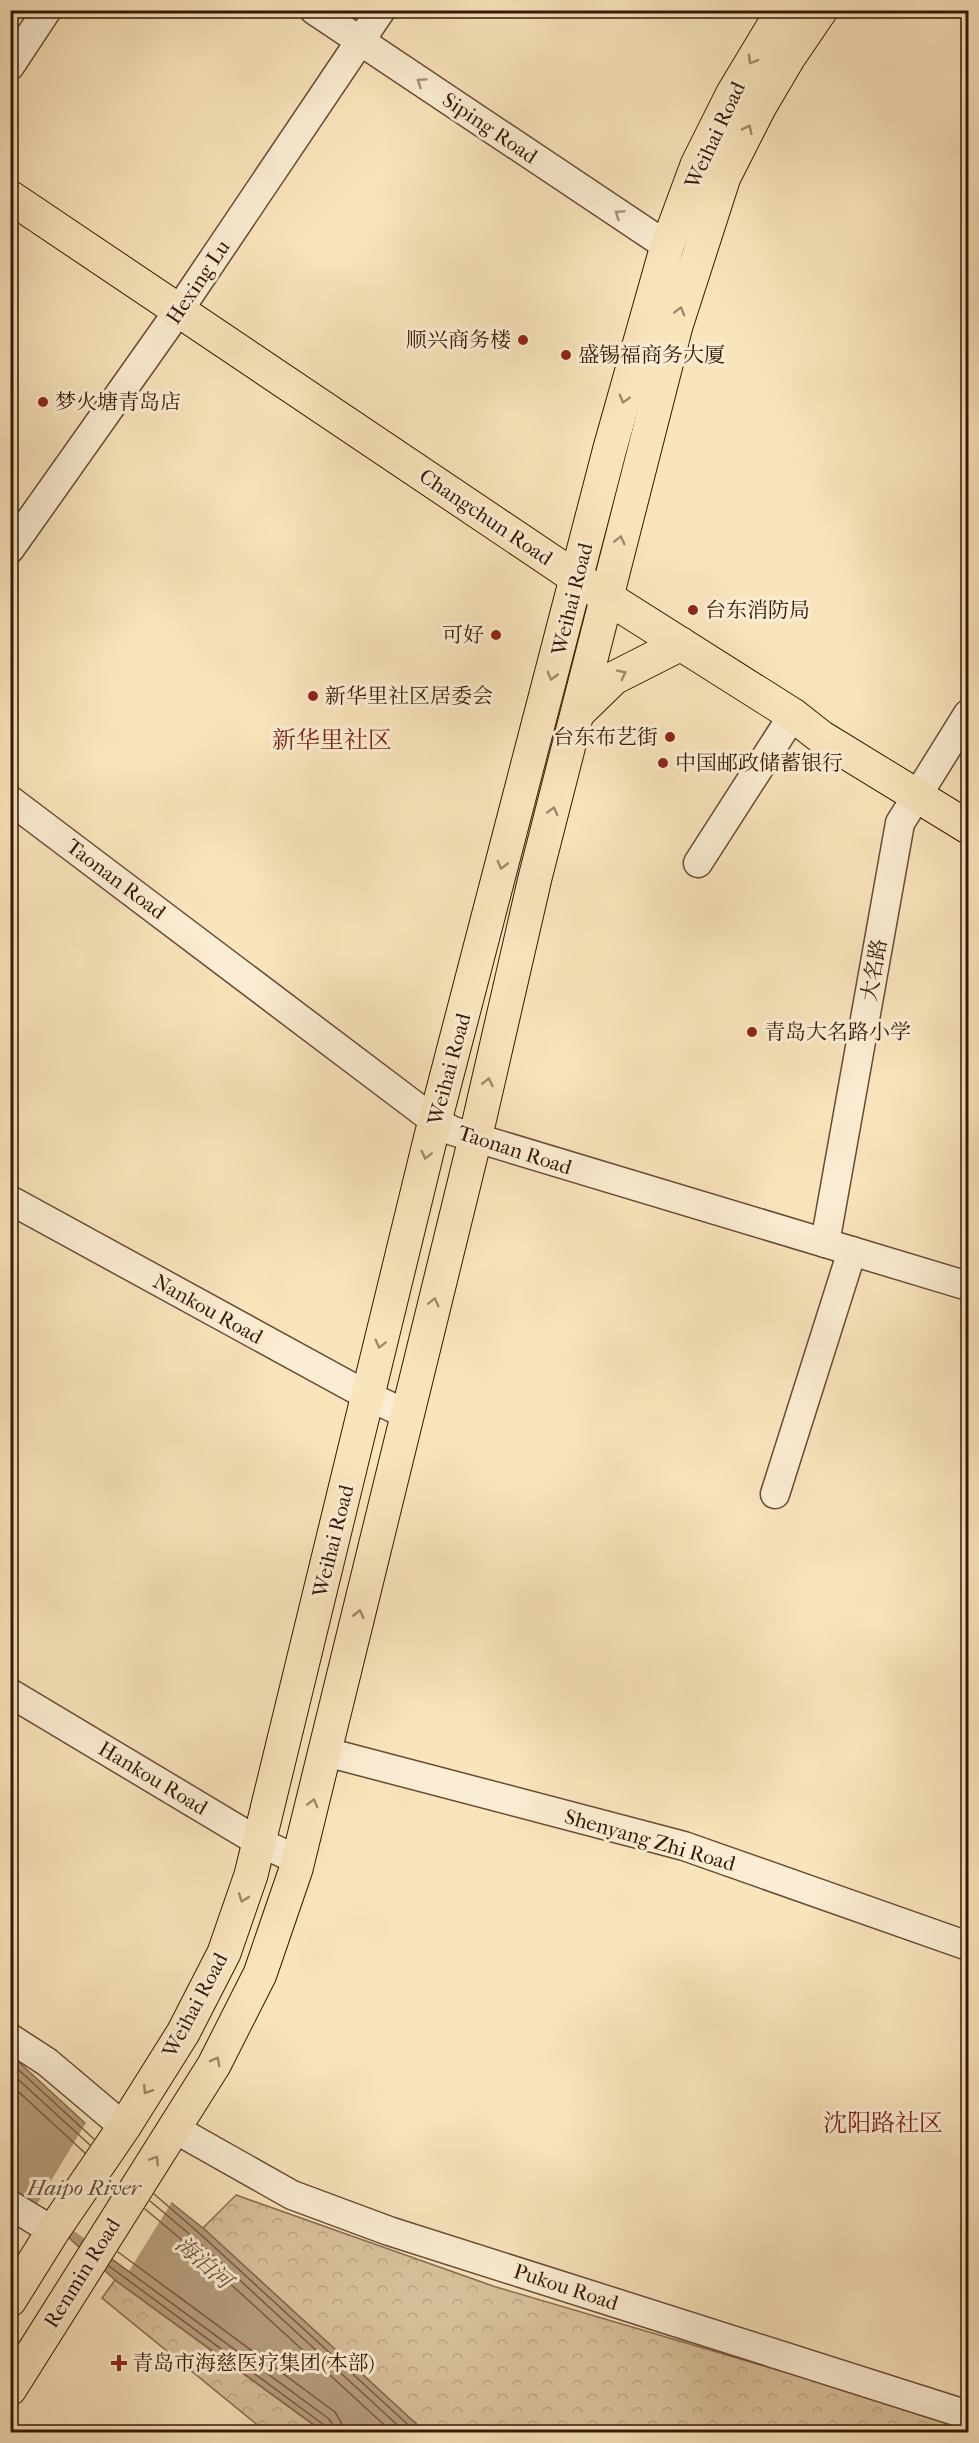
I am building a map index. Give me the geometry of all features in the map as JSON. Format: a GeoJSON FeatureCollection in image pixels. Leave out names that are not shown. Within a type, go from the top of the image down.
{"type":"FeatureCollection","features":[{"type":"Feature","properties":{"kind":"main road","name":"Weihai Road"},"geometry":{"type":"LineString","coordinates":[[124,2127],[183,2033],[224,1953],[252,1875],[435,1121],[578,579],[610,448],[667,246],[697,165],[733,93],[783,10]]}},
{"type":"Feature","properties":{"kind":"main road","name":"Weihai Road"},"geometry":{"type":"LineString","coordinates":[[175,2129],[214,2065],[260,1974],[298,1860],[475,1139],[535,878],[676,326],[724,177],[759,108],[789,57],[821,10]]}},
{"type":"Feature","properties":{"kind":"main road","name":"Changchun Road"},"geometry":{"type":"LineString","coordinates":[[10,197],[578,579],[793,715],[821,737],[969,827]]}},
{"type":"Feature","properties":{"kind":"main road"},"geometry":{"type":"LineString","coordinates":[[579,712],[614,678],[681,644]]}},
{"type":"Feature","properties":{"kind":"main road"},"geometry":{"type":"LineString","coordinates":[[10,2300],[53,2231],[124,2127]]}},
{"type":"Feature","properties":{"kind":"main road","name":"Renmin Road"},"geometry":{"type":"LineString","coordinates":[[10,2389],[88,2262],[175,2129]]}},
{"type":"Feature","properties":{"kind":"street"},"geometry":{"type":"LineString","coordinates":[[10,66],[47,10]]}},
{"type":"Feature","properties":{"kind":"street","name":"Siping Road"},"geometry":{"type":"LineString","coordinates":[[314,10],[667,246]]}},
{"type":"Feature","properties":{"kind":"street","name":"Hexing Lu"},"geometry":{"type":"LineString","coordinates":[[10,549],[179,310],[381,10]]}},
{"type":"Feature","properties":{"kind":"street","name":"大名路"},"geometry":{"type":"LineString","coordinates":[[775,1494],[838,1247],[900,823],[969,714]]}},
{"type":"Feature","properties":{"kind":"street"},"geometry":{"type":"LineString","coordinates":[[698,863],[793,715]]}},
{"type":"Feature","properties":{"kind":"street","name":"Taonan Road"},"geometry":{"type":"LineString","coordinates":[[10,800],[435,1121],[453,1131],[969,1286]]}},
{"type":"Feature","properties":{"kind":"street","name":"Nankou Road"},"geometry":{"type":"LineString","coordinates":[[10,1200],[368,1396],[406,1414]]}},
{"type":"Feature","properties":{"kind":"street","name":"Hankou Road"},"geometry":{"type":"LineString","coordinates":[[10,1693],[260,1842],[298,1860]]}},
{"type":"Feature","properties":{"kind":"street","name":"Shenyang Zhi Road"},"geometry":{"type":"LineString","coordinates":[[326,1752],[684,1846],[969,1946]]}},
{"type":"Feature","properties":{"kind":"street"},"geometry":{"type":"LineString","coordinates":[[10,2038],[47,2062],[124,2127]]}},
{"type":"Feature","properties":{"kind":"street","name":"Pukou Road"},"geometry":{"type":"LineString","coordinates":[[175,2129],[292,2195],[389,2231],[969,2415]]}},
{"type":"Feature","properties":{"kind":"street"},"geometry":{"type":"LineString","coordinates":[[10,2205],[53,2231]]}},
{"type":"Feature","properties":{"kind":"green space"},"geometry":{"type":"Polygon","coordinates":[[[236,2195],[493,2286],[968,2426],[968,2432],[425,2432],[203,2228],[236,2195]]]}},
{"type":"Feature","properties":{"kind":"green space"},"geometry":{"type":"Polygon","coordinates":[[[115,2280],[323,2432],[266,2432],[102,2298],[115,2280]]]}},
{"type":"Feature","properties":{"kind":"water","name":"Haipo River"},"geometry":{"type":"Polygon","coordinates":[[[10,2054],[425,2432],[324,2432],[115,2280],[11,2185],[10,2054]]]}},
{"type":"Feature","properties":{"kind":"pier"},"geometry":{"type":"Polygon","coordinates":[[[87,2121],[173,2200],[129,2271],[37,2204],[87,2121]]]}},
{"type":"Feature","properties":{"kind":"place","name":"顺兴商务楼"},"geometry":{"type":"Point","coordinates":[523,340]}},
{"type":"Feature","properties":{"kind":"place","name":"盛锡福商务大厦"},"geometry":{"type":"Point","coordinates":[566,355]}},
{"type":"Feature","properties":{"kind":"place","name":"梦火塘青岛店"},"geometry":{"type":"Point","coordinates":[43,402]}},
{"type":"Feature","properties":{"kind":"place","name":"台东消防局"},"geometry":{"type":"Point","coordinates":[693,610]}},
{"type":"Feature","properties":{"kind":"place","name":"可好"},"geometry":{"type":"Point","coordinates":[496,635]}},
{"type":"Feature","properties":{"kind":"place","name":"新华里社区居委会"},"geometry":{"type":"Point","coordinates":[313,696]}},
{"type":"Feature","properties":{"kind":"place","name":"台东布艺街"},"geometry":{"type":"Point","coordinates":[670,737]}},
{"type":"Feature","properties":{"kind":"place","name":"中国邮政储蓄银行"},"geometry":{"type":"Point","coordinates":[663,763]}},
{"type":"Feature","properties":{"kind":"place","name":"青岛大名路小学"},"geometry":{"type":"Point","coordinates":[752,1032]}},
{"type":"Feature","properties":{"kind":"place","name":"青岛市海慈医疗集团(本部)"},"geometry":{"type":"Point","coordinates":[119,2363]}},
{"type":"Feature","properties":{"kind":"district","name":"新华里社区"},"geometry":{"type":"Point","coordinates":[332,740]}},
{"type":"Feature","properties":{"kind":"district","name":"沈阳路社区"},"geometry":{"type":"Point","coordinates":[883,2123]}},
{"type":"Feature","properties":{"kind":"water label","name":"海泊河"},"geometry":{"type":"Point","coordinates":[204,2262]}}]}
